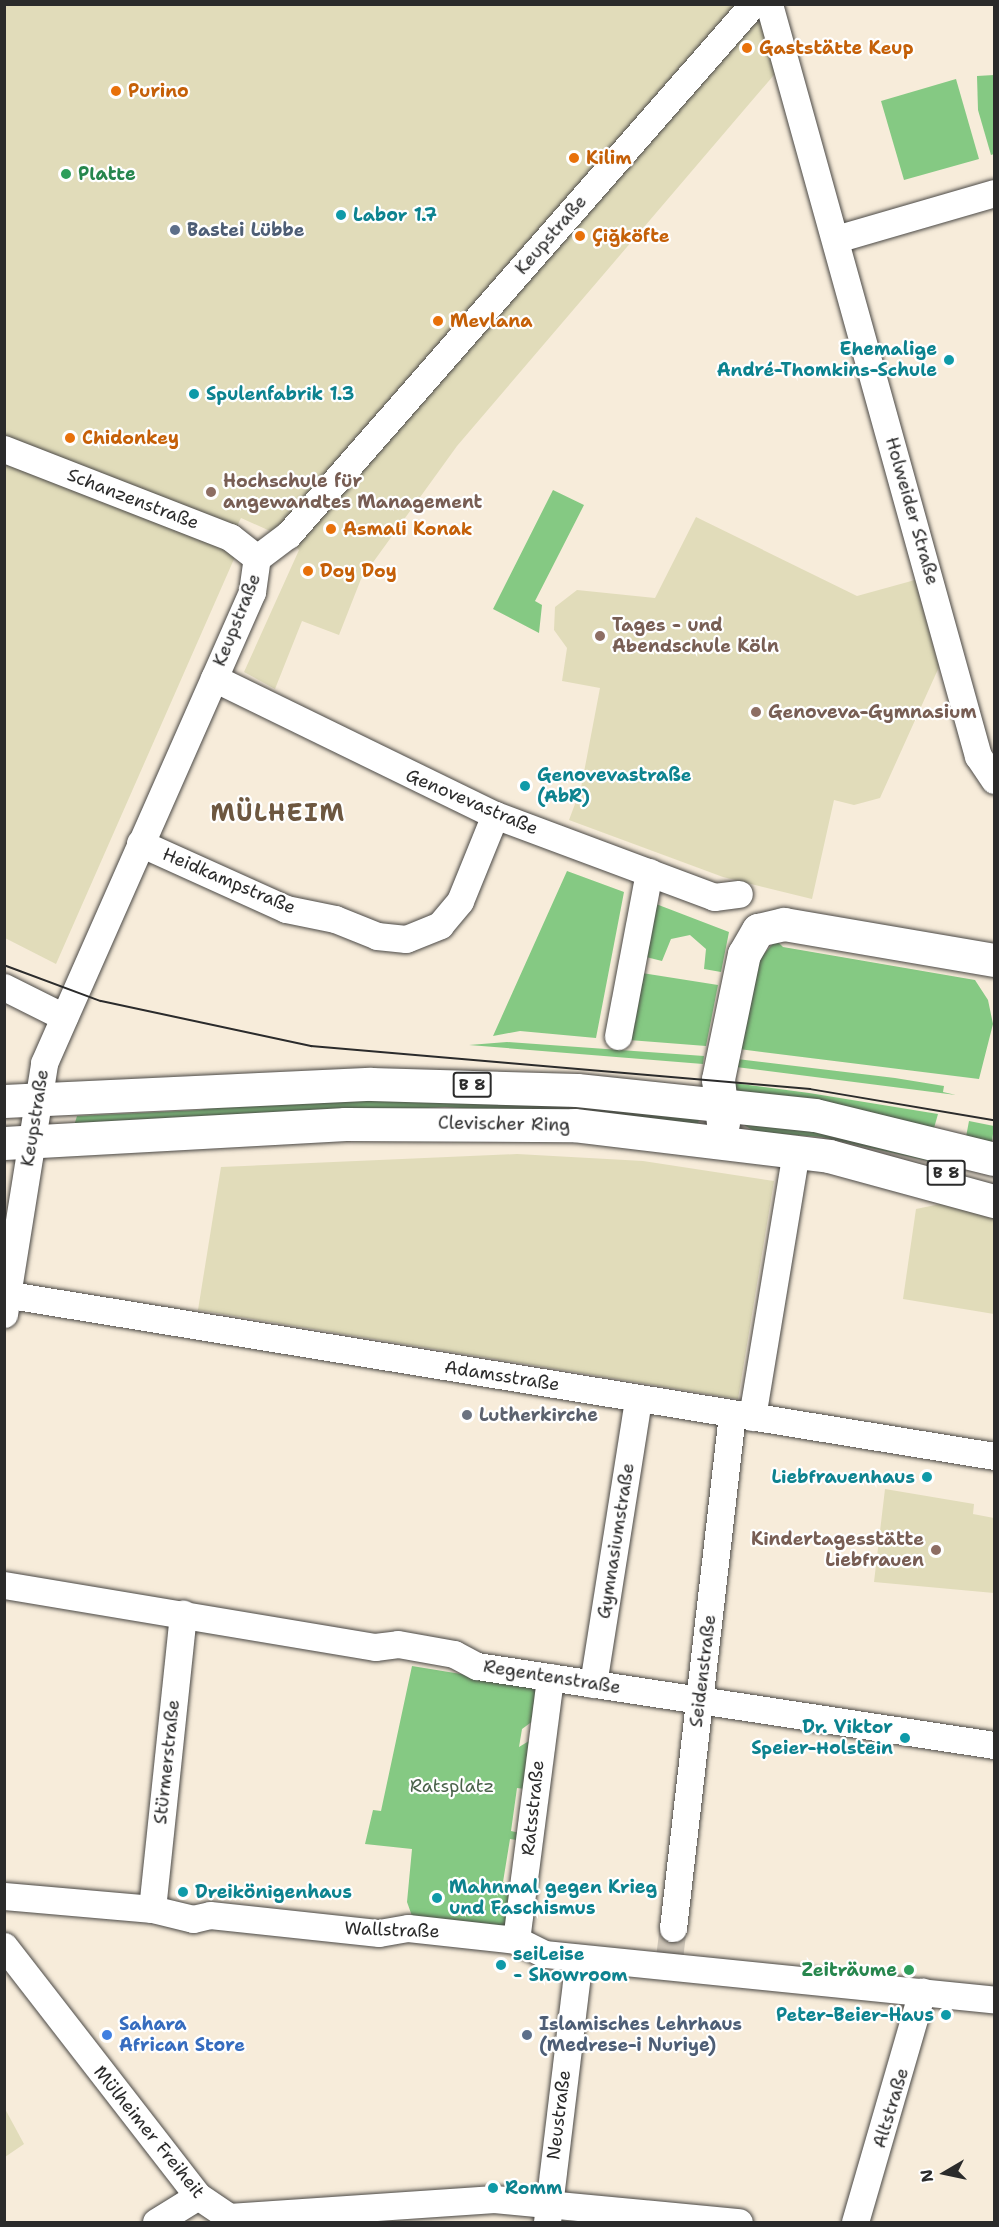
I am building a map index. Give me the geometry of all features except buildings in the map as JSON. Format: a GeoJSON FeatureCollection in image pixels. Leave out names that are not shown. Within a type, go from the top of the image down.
{"type":"FeatureCollection","features":[{"type":"Feature","properties":{"kind":"main road"},"geometry":{"type":"LineString","coordinates":[[747,1145],[725,1128],[716,1101],[744,954],[758,930],[776,923],[988,959]]}},
{"type":"Feature","properties":{"kind":"main road","name":"Clevischer Ring"},"geometry":{"type":"LineString","coordinates":[[4,1101],[371,1084],[577,1090],[716,1101],[815,1115],[994,1159]]}},
{"type":"Feature","properties":{"kind":"main road","name":"Clevischer Ring"},"geometry":{"type":"LineString","coordinates":[[18,1142],[460,1121],[574,1125],[796,1150],[892,1169],[930,1186],[994,1201]]}},
{"type":"Feature","properties":{"kind":"main road","name":"B 8"},"geometry":{"type":"LineString","coordinates":[[892,1169],[966,1176],[994,1159]]}},
{"type":"Feature","properties":{"kind":"street","name":"Keupstraße"},"geometry":{"type":"LineString","coordinates":[[7,1304],[18,1142],[38,1099],[44,1063],[252,592],[257,558],[288,535],[753,4]]}},
{"type":"Feature","properties":{"kind":"street","name":"Holweider Straße"},"geometry":{"type":"LineString","coordinates":[[769,4],[836,238],[978,756],[994,780]]}},
{"type":"Feature","properties":{"kind":"street"},"geometry":{"type":"LineString","coordinates":[[836,238],[994,193]]}},
{"type":"Feature","properties":{"kind":"street","name":"Schanzenstraße"},"geometry":{"type":"LineString","coordinates":[[4,448],[230,537],[257,558]]}},
{"type":"Feature","properties":{"kind":"street","name":"Genovevastraße"},"geometry":{"type":"LineString","coordinates":[[214,678],[495,815],[714,897],[740,894]]}},
{"type":"Feature","properties":{"kind":"street","name":"Heidkampstraße"},"geometry":{"type":"LineString","coordinates":[[140,843],[286,909],[335,919],[377,936],[406,939],[440,926],[460,901],[495,815]]}},
{"type":"Feature","properties":{"kind":"street"},"geometry":{"type":"LineString","coordinates":[[618,1036],[650,872]]}},
{"type":"Feature","properties":{"kind":"street"},"geometry":{"type":"LineString","coordinates":[[4,987],[64,1017]]}},
{"type":"Feature","properties":{"kind":"street","name":"Seidenstraße"},"geometry":{"type":"LineString","coordinates":[[670,1949],[700,1699],[742,1415],[796,1150]]}},
{"type":"Feature","properties":{"kind":"street","name":"Adamsstraße"},"geometry":{"type":"LineString","coordinates":[[7,1304],[742,1415],[994,1456]]}},
{"type":"Feature","properties":{"kind":"street","name":"Gymnasiumstraße"},"geometry":{"type":"LineString","coordinates":[[593,1684],[638,1399]]}},
{"type":"Feature","properties":{"kind":"street","name":"Regentenstraße"},"geometry":{"type":"LineString","coordinates":[[4,1585],[375,1647],[398,1644],[550,1677],[994,1745]]}},
{"type":"Feature","properties":{"kind":"street","name":"Stürmerstraße"},"geometry":{"type":"LineString","coordinates":[[152,1909],[183,1614]]}},
{"type":"Feature","properties":{"kind":"street","name":"Ratsstraße"},"geometry":{"type":"LineString","coordinates":[[516,1940],[550,1677]]}},
{"type":"Feature","properties":{"kind":"street","name":"Wallstraße"},"geometry":{"type":"LineString","coordinates":[[9,1895],[152,1909],[193,1918],[210,1915],[379,1933],[408,1928],[516,1940],[545,1954],[579,1958],[670,1949],[922,1992],[994,2000]]}},
{"type":"Feature","properties":{"kind":"street","name":"Mülheimer Freiheit"},"geometry":{"type":"LineString","coordinates":[[4,1946],[198,2196],[229,2217],[248,2219],[345,2216],[461,2200],[548,2212],[739,2223]]}},
{"type":"Feature","properties":{"kind":"street","name":"Neustraße"},"geometry":{"type":"LineString","coordinates":[[548,2212],[579,1958]]}},
{"type":"Feature","properties":{"kind":"street","name":"Altstraße"},"geometry":{"type":"LineString","coordinates":[[855,2223],[922,1992]]}},
{"type":"Feature","properties":{"kind":"street"},"geometry":{"type":"LineString","coordinates":[[156,2223],[198,2196]]}},
{"type":"Feature","properties":{"kind":"shaded area"},"geometry":{"type":"Polygon","coordinates":[[[4,5],[751,5],[762,14],[779,69],[457,446],[361,579],[339,635],[302,621],[275,689],[244,672],[299,550],[288,539],[241,518],[228,545],[238,550],[56,964],[5,938],[4,5]]]}},
{"type":"Feature","properties":{"kind":"shaded area","name":"Genoveva-Gymnasium"},"geometry":{"type":"Polygon","coordinates":[[[696,517],[857,596],[915,580],[939,667],[880,798],[854,805],[834,800],[812,899],[723,877],[569,820],[581,788],[600,688],[562,681],[567,648],[554,630],[555,607],[577,590],[655,598],[696,517]]]}},
{"type":"Feature","properties":{"kind":"shaded area"},"geometry":{"type":"Polygon","coordinates":[[[517,1154],[643,1161],[774,1181],[738,1399],[198,1310],[221,1167],[517,1154]]]}},
{"type":"Feature","properties":{"kind":"shaded area"},"geometry":{"type":"Polygon","coordinates":[[[994,1193],[994,1314],[903,1299],[916,1209],[994,1193]]]}},
{"type":"Feature","properties":{"kind":"shaded area","name":"Kindertagesstätte Liebfrauen"},"geometry":{"type":"Polygon","coordinates":[[[885,1489],[974,1504],[973,1514],[994,1518],[994,1593],[874,1582],[885,1489]]]}},
{"type":"Feature","properties":{"kind":"shaded area"},"geometry":{"type":"Polygon","coordinates":[[[4,2107],[24,2144],[5,2157],[4,2157],[4,2107]]]}},
{"type":"Feature","properties":{"kind":"green space"},"geometry":{"type":"Polygon","coordinates":[[[994,75],[994,154],[991,155],[978,110],[977,76],[994,75]]]}},
{"type":"Feature","properties":{"kind":"green space"},"geometry":{"type":"Polygon","coordinates":[[[956,79],[979,159],[904,180],[881,101],[956,79]]]}},
{"type":"Feature","properties":{"kind":"green space"},"geometry":{"type":"Polygon","coordinates":[[[553,490],[584,505],[535,601],[542,605],[539,633],[493,609],[553,490]]]}},
{"type":"Feature","properties":{"kind":"green space"},"geometry":{"type":"Polygon","coordinates":[[[567,871],[624,892],[596,1038],[520,1031],[493,1036],[567,871]]]}},
{"type":"Feature","properties":{"kind":"green space"},"geometry":{"type":"Polygon","coordinates":[[[656,904],[729,932],[721,972],[704,969],[706,949],[690,935],[671,939],[662,961],[646,957],[656,904]]]}},
{"type":"Feature","properties":{"kind":"green space"},"geometry":{"type":"Polygon","coordinates":[[[776,940],[783,947],[975,980],[988,1000],[993,1024],[979,1079],[739,1049],[757,962],[776,940]]]}},
{"type":"Feature","properties":{"kind":"green space"},"geometry":{"type":"Polygon","coordinates":[[[642,973],[718,985],[706,1046],[629,1040],[642,973]]]}},
{"type":"Feature","properties":{"kind":"green space"},"geometry":{"type":"Polygon","coordinates":[[[507,1042],[704,1056],[703,1064],[469,1045],[507,1042]]]}},
{"type":"Feature","properties":{"kind":"green space"},"geometry":{"type":"Polygon","coordinates":[[[737,1059],[944,1086],[943,1092],[956,1095],[736,1067],[737,1059]]]}},
{"type":"Feature","properties":{"kind":"green space"},"geometry":{"type":"Polygon","coordinates":[[[733,1083],[938,1114],[934,1128],[732,1091],[733,1083]]]}},
{"type":"Feature","properties":{"kind":"green space"},"geometry":{"type":"Polygon","coordinates":[[[460,1097],[700,1112],[698,1125],[445,1107],[73,1129],[77,1116],[200,1110],[242,1100],[460,1097]]]}},
{"type":"Feature","properties":{"kind":"green space"},"geometry":{"type":"Polygon","coordinates":[[[745,1117],[944,1156],[942,1164],[822,1137],[756,1132],[744,1125],[745,1117]]]}},
{"type":"Feature","properties":{"kind":"green space"},"geometry":{"type":"Polygon","coordinates":[[[969,1121],[994,1126],[992,1142],[966,1137],[969,1121]]]}},
{"type":"Feature","properties":{"kind":"green space","name":"Ratsplatz"},"geometry":{"type":"Polygon","coordinates":[[[412,1666],[541,1687],[537,1718],[522,1729],[519,1747],[534,1738],[533,1790],[517,1788],[511,1831],[524,1834],[523,1841],[510,1839],[503,1882],[518,1885],[513,1923],[501,1933],[412,1916],[407,1902],[412,1849],[365,1844],[373,1810],[381,1811],[412,1666]]]}},
{"type":"Feature","properties":{"kind":"tunnel"},"geometry":{"type":"LineString","coordinates":[[670,1954],[673,1928]]}},
{"type":"Feature","properties":{"kind":"tram line"},"geometry":{"type":"LineString","coordinates":[[4,965],[101,1001],[311,1046],[810,1089],[994,1120]]}},
{"type":"Feature","properties":{"kind":"place","name":"Gaststätte Keup"},"geometry":{"type":"Point","coordinates":[747,48]}},
{"type":"Feature","properties":{"kind":"place","name":"Purino"},"geometry":{"type":"Point","coordinates":[116,91]}},
{"type":"Feature","properties":{"kind":"place","name":"Kilim"},"geometry":{"type":"Point","coordinates":[574,158]}},
{"type":"Feature","properties":{"kind":"place","name":"Platte"},"geometry":{"type":"Point","coordinates":[66,174]}},
{"type":"Feature","properties":{"kind":"place","name":"Labor 1.7"},"geometry":{"type":"Point","coordinates":[341,215]}},
{"type":"Feature","properties":{"kind":"place","name":"Bastei Lübbe"},"geometry":{"type":"Point","coordinates":[175,230]}},
{"type":"Feature","properties":{"kind":"place","name":"Çiğköfte"},"geometry":{"type":"Point","coordinates":[580,236]}},
{"type":"Feature","properties":{"kind":"place","name":"Mevlana"},"geometry":{"type":"Point","coordinates":[438,321]}},
{"type":"Feature","properties":{"kind":"place","name":"Ehemalige André-Thomkins-Schule"},"geometry":{"type":"Point","coordinates":[949,360]}},
{"type":"Feature","properties":{"kind":"place","name":"Spulenfabrik 1.3"},"geometry":{"type":"Point","coordinates":[194,394]}},
{"type":"Feature","properties":{"kind":"place","name":"Chidonkey"},"geometry":{"type":"Point","coordinates":[70,438]}},
{"type":"Feature","properties":{"kind":"place","name":"Hochschule für angewandtes Management"},"geometry":{"type":"Point","coordinates":[211,492]}},
{"type":"Feature","properties":{"kind":"place","name":"Asmali Konak"},"geometry":{"type":"Point","coordinates":[331,529]}},
{"type":"Feature","properties":{"kind":"place","name":"Doy Doy"},"geometry":{"type":"Point","coordinates":[308,571]}},
{"type":"Feature","properties":{"kind":"place","name":"Tages - und Abendschule Köln"},"geometry":{"type":"Point","coordinates":[600,636]}},
{"type":"Feature","properties":{"kind":"place","name":"Genoveva-Gymnasium"},"geometry":{"type":"Point","coordinates":[756,712]}},
{"type":"Feature","properties":{"kind":"place","name":"Genovevastraße (AbR)"},"geometry":{"type":"Point","coordinates":[525,786]}},
{"type":"Feature","properties":{"kind":"place","name":"Lutherkirche"},"geometry":{"type":"Point","coordinates":[467,1415]}},
{"type":"Feature","properties":{"kind":"place","name":"Liebfrauenhaus"},"geometry":{"type":"Point","coordinates":[927,1477]}},
{"type":"Feature","properties":{"kind":"place","name":"Kindertagesstätte Liebfrauen"},"geometry":{"type":"Point","coordinates":[936,1550]}},
{"type":"Feature","properties":{"kind":"place","name":"Dr. Viktor Speier-Holstein"},"geometry":{"type":"Point","coordinates":[905,1738]}},
{"type":"Feature","properties":{"kind":"place","name":"Dreikönigenhaus"},"geometry":{"type":"Point","coordinates":[183,1892]}},
{"type":"Feature","properties":{"kind":"place","name":"Mahnmal gegen Krieg und Faschismus"},"geometry":{"type":"Point","coordinates":[437,1898]}},
{"type":"Feature","properties":{"kind":"place","name":"seiLeise - Showroom"},"geometry":{"type":"Point","coordinates":[501,1965]}},
{"type":"Feature","properties":{"kind":"place","name":"Zeiträume"},"geometry":{"type":"Point","coordinates":[909,1970]}},
{"type":"Feature","properties":{"kind":"place","name":"Peter-Beier-Haus"},"geometry":{"type":"Point","coordinates":[946,2015]}},
{"type":"Feature","properties":{"kind":"place","name":"Sahara African Store"},"geometry":{"type":"Point","coordinates":[107,2035]}},
{"type":"Feature","properties":{"kind":"place","name":"Islamisches Lehrhaus (Medrese-i Nuriye)"},"geometry":{"type":"Point","coordinates":[527,2035]}},
{"type":"Feature","properties":{"kind":"place","name":"Romm"},"geometry":{"type":"Point","coordinates":[493,2188]}},
{"type":"Feature","properties":{"kind":"district","name":"MÜLHEIM"},"geometry":{"type":"Point","coordinates":[278,814]}}]}
